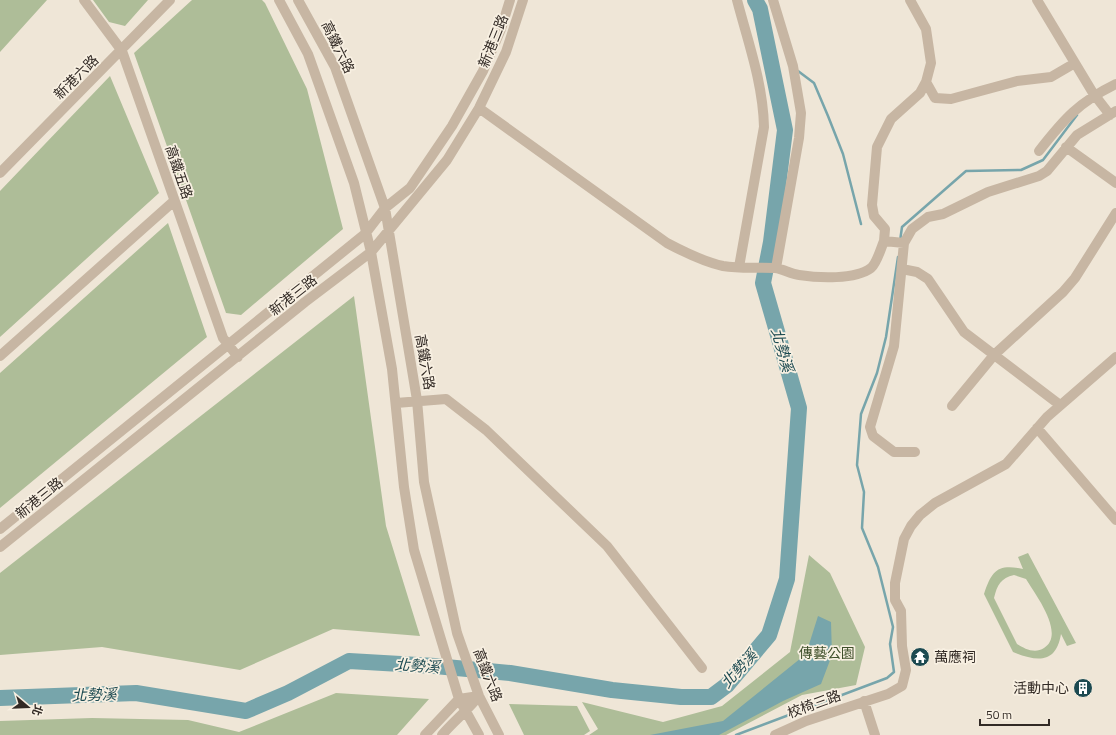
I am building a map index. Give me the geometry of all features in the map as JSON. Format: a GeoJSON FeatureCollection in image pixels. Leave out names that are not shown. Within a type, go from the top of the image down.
{"type":"FeatureCollection","features":[{"type":"Feature","properties":{"kind":"street","name":"高鐵五路"},"geometry":{"type":"LineString","coordinates":[[84,0],[122,51],[174,201],[224,338],[238,357]]}},
{"type":"Feature","properties":{"kind":"street","name":"新港六路"},"geometry":{"type":"LineString","coordinates":[[0,173],[122,51],[170,0]]}},
{"type":"Feature","properties":{"kind":"street"},"geometry":{"type":"LineString","coordinates":[[279,0],[308,54],[354,182],[371,252],[396,403],[404,487],[414,550],[459,699],[479,735]]}},
{"type":"Feature","properties":{"kind":"street","name":"高鐵六路"},"geometry":{"type":"LineString","coordinates":[[298,0],[334,67],[385,208],[417,400],[424,482],[457,633],[479,696],[499,735]]}},
{"type":"Feature","properties":{"kind":"street","name":"新港三路"},"geometry":{"type":"LineString","coordinates":[[0,529],[366,234],[385,208],[410,188],[452,126],[483,70],[502,29],[510,0]]}},
{"type":"Feature","properties":{"kind":"street","name":"新港三路"},"geometry":{"type":"LineString","coordinates":[[0,547],[305,302],[371,252],[447,160],[479,108],[506,52],[523,0]]}},
{"type":"Feature","properties":{"kind":"street"},"geometry":{"type":"LineString","coordinates":[[736,0],[756,68],[763,105],[764,127],[741,268]]}},
{"type":"Feature","properties":{"kind":"street"},"geometry":{"type":"LineString","coordinates":[[773,0],[792,66],[801,113],[800,138],[776,268]]}},
{"type":"Feature","properties":{"kind":"street"},"geometry":{"type":"LineString","coordinates":[[479,108],[667,243],[688,254],[723,266],[741,268],[776,268],[799,275],[841,277],[862,273],[872,267],[884,241],[885,229],[874,216],[872,206],[877,147],[891,119],[920,93],[926,82],[931,64],[930,45],[926,29],[910,0]]}},
{"type":"Feature","properties":{"kind":"street"},"geometry":{"type":"LineString","coordinates":[[915,452],[894,452],[873,436],[870,427],[894,346],[902,269],[901,243],[912,229],[928,217],[943,214],[988,192],[1039,176],[1048,171],[1077,135],[1113,113],[1097,98],[1037,0]]}},
{"type":"Feature","properties":{"kind":"street"},"geometry":{"type":"LineString","coordinates":[[926,82],[935,98],[951,99],[1017,81],[1051,77],[1075,64]]}},
{"type":"Feature","properties":{"kind":"street"},"geometry":{"type":"LineString","coordinates":[[1039,151],[1074,110],[1097,98],[1116,84]]}},
{"type":"Feature","properties":{"kind":"street"},"geometry":{"type":"LineString","coordinates":[[1066,147],[1116,183]]}},
{"type":"Feature","properties":{"kind":"street"},"geometry":{"type":"LineString","coordinates":[[0,356],[174,201]]}},
{"type":"Feature","properties":{"kind":"street"},"geometry":{"type":"LineString","coordinates":[[952,406],[994,354],[1076,278],[1116,213]]}},
{"type":"Feature","properties":{"kind":"street"},"geometry":{"type":"LineString","coordinates":[[884,241],[901,243]]}},
{"type":"Feature","properties":{"kind":"street"},"geometry":{"type":"LineString","coordinates":[[902,269],[917,272],[928,279],[964,332],[1060,405]]}},
{"type":"Feature","properties":{"kind":"street"},"geometry":{"type":"LineString","coordinates":[[1116,357],[1060,405],[1037,428],[1116,520]]}},
{"type":"Feature","properties":{"kind":"street"},"geometry":{"type":"LineString","coordinates":[[396,403],[417,400],[446,399],[486,430],[607,546],[702,668]]}},
{"type":"Feature","properties":{"kind":"street","name":"校椅三路"},"geometry":{"type":"LineString","coordinates":[[775,735],[806,721],[888,694],[902,686],[905,677],[901,611],[895,600],[895,583],[904,539],[911,526],[920,515],[935,503],[1006,464],[1037,428]]}},
{"type":"Feature","properties":{"kind":"street"},"geometry":{"type":"LineString","coordinates":[[425,735],[459,699],[479,696]]}},
{"type":"Feature","properties":{"kind":"street"},"geometry":{"type":"LineString","coordinates":[[442,735],[452,723],[467,711],[479,696]]}},
{"type":"Feature","properties":{"kind":"street"},"geometry":{"type":"LineString","coordinates":[[864,701],[875,735]]}},
{"type":"Feature","properties":{"kind":"green space"},"geometry":{"type":"Polygon","coordinates":[[[0,0],[47,0],[0,52],[0,0]]]}},
{"type":"Feature","properties":{"kind":"green space"},"geometry":{"type":"Polygon","coordinates":[[[93,0],[148,0],[125,26],[109,22],[93,0]]]}},
{"type":"Feature","properties":{"kind":"green space"},"geometry":{"type":"Polygon","coordinates":[[[192,0],[262,0],[265,3],[307,89],[343,229],[241,315],[226,313],[134,53],[192,0]]]}},
{"type":"Feature","properties":{"kind":"green space"},"geometry":{"type":"Polygon","coordinates":[[[110,76],[159,193],[0,337],[0,191],[110,76]]]}},
{"type":"Feature","properties":{"kind":"green space"},"geometry":{"type":"Polygon","coordinates":[[[168,223],[207,337],[0,508],[0,373],[168,223]]]}},
{"type":"Feature","properties":{"kind":"green space"},"geometry":{"type":"Polygon","coordinates":[[[354,296],[386,526],[420,636],[333,629],[240,670],[102,647],[0,655],[0,573],[354,296]]]}},
{"type":"Feature","properties":{"kind":"green space"},"geometry":{"type":"Polygon","coordinates":[[[1028,553],[1076,643],[1067,646],[1061,634],[1055,651],[1050,656],[1044,658],[1030,657],[1013,652],[984,594],[990,579],[997,571],[1007,567],[1023,569],[1018,557],[1028,553]],[[1014,575],[1006,578],[998,586],[994,598],[1017,644],[1027,649],[1037,651],[1044,648],[1050,642],[1052,633],[1047,614],[1026,579],[1014,575]]]}},
{"type":"Feature","properties":{"kind":"green space","name":"傳藝公園"},"geometry":{"type":"Polygon","coordinates":[[[809,555],[830,573],[865,647],[856,685],[802,695],[726,735],[589,735],[598,729],[582,702],[663,722],[722,706],[790,652],[809,555]]]}},
{"type":"Feature","properties":{"kind":"green space"},"geometry":{"type":"Polygon","coordinates":[[[336,693],[429,699],[397,735],[0,735],[0,721],[92,718],[188,720],[239,732],[336,693]]]}},
{"type":"Feature","properties":{"kind":"green space"},"geometry":{"type":"Polygon","coordinates":[[[509,704],[577,706],[590,731],[584,735],[524,735],[509,704]]]}},
{"type":"Feature","properties":{"kind":"water"},"geometry":{"type":"Polygon","coordinates":[[[818,616],[831,622],[832,655],[821,684],[783,701],[719,735],[650,735],[723,721],[806,654],[818,616]]]}},
{"type":"Feature","properties":{"kind":"waterway","name":"北勢溪"},"geometry":{"type":"LineString","coordinates":[[0,698],[136,693],[246,711],[288,693],[349,661],[435,666],[510,673],[612,690],[681,697],[711,697],[727,685],[769,635],[787,579],[799,408],[763,283],[771,242],[785,130],[760,9],[755,0]]}},
{"type":"Feature","properties":{"kind":"waterway"},"geometry":{"type":"LineString","coordinates":[[798,71],[814,83],[828,116],[843,154],[861,224]]}},
{"type":"Feature","properties":{"kind":"waterway"},"geometry":{"type":"LineString","coordinates":[[900,241],[902,227],[966,171],[1021,170],[1043,160],[1077,115]]}},
{"type":"Feature","properties":{"kind":"waterway"},"geometry":{"type":"LineString","coordinates":[[736,735],[887,678],[894,672],[890,644],[893,627],[878,567],[862,528],[864,492],[857,465],[861,414],[877,373],[886,337],[898,257]]}},
{"type":"Feature","properties":{"kind":"place","name":"萬應祠"},"geometry":{"type":"Point","coordinates":[920,657]}},
{"type":"Feature","properties":{"kind":"place","name":"活動中心"},"geometry":{"type":"Point","coordinates":[1083,688]}}]}
